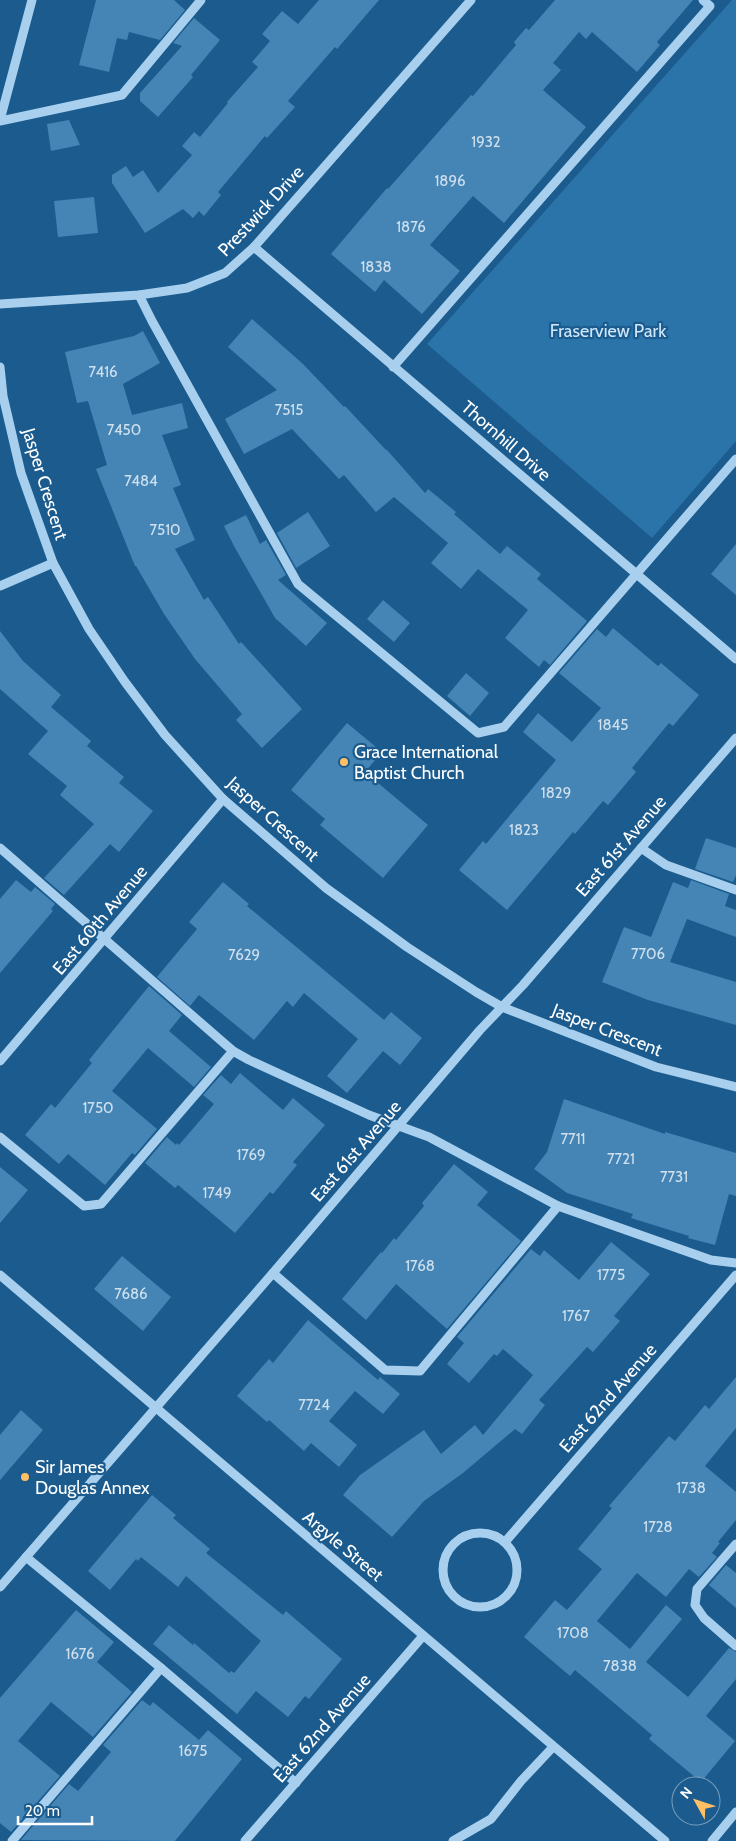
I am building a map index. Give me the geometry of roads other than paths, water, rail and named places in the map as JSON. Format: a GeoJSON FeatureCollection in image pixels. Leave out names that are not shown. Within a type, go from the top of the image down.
{"type":"FeatureCollection","features":[{"type":"Feature","properties":{"kind":"street"},"geometry":{"type":"LineString","coordinates":[[32,0],[0,120],[122,95],[201,0]]}},
{"type":"Feature","properties":{"kind":"street","name":"Prestwick Drive"},"geometry":{"type":"LineString","coordinates":[[0,304],[139,295],[187,288],[224,273],[254,247],[471,0]]}},
{"type":"Feature","properties":{"kind":"street"},"geometry":{"type":"LineString","coordinates":[[393,367],[710,6],[703,0]]}},
{"type":"Feature","properties":{"kind":"street","name":"Thornhill Drive"},"geometry":{"type":"LineString","coordinates":[[254,247],[736,659]]}},
{"type":"Feature","properties":{"kind":"street"},"geometry":{"type":"LineString","coordinates":[[139,295],[298,584],[478,733],[504,727],[736,459]]}},
{"type":"Feature","properties":{"kind":"street","name":"Jasper Crescent"},"geometry":{"type":"LineString","coordinates":[[0,367],[4,396],[21,473],[53,563],[89,629],[125,682],[165,734],[223,799],[326,888],[407,947],[502,1007],[656,1067],[736,1087]]}},
{"type":"Feature","properties":{"kind":"street"},"geometry":{"type":"LineString","coordinates":[[0,586],[53,563]]}},
{"type":"Feature","properties":{"kind":"street","name":"East 61st Avenue"},"geometry":{"type":"LineString","coordinates":[[0,1586],[273,1273],[480,1030],[523,985],[736,738]]}},
{"type":"Feature","properties":{"kind":"street","name":"East 60th Avenue"},"geometry":{"type":"LineString","coordinates":[[0,1061],[223,799]]}},
{"type":"Feature","properties":{"kind":"street"},"geometry":{"type":"LineString","coordinates":[[0,848],[233,1051],[398,1127],[429,1137],[558,1206],[711,1260],[736,1262]]}},
{"type":"Feature","properties":{"kind":"street"},"geometry":{"type":"LineString","coordinates":[[641,848],[666,865],[736,890]]}},
{"type":"Feature","properties":{"kind":"street"},"geometry":{"type":"LineString","coordinates":[[0,1137],[84,1206],[101,1204],[233,1051]]}},
{"type":"Feature","properties":{"kind":"street"},"geometry":{"type":"LineString","coordinates":[[273,1273],[385,1370],[420,1371],[558,1206]]}},
{"type":"Feature","properties":{"kind":"street","name":"Argyle Street"},"geometry":{"type":"LineString","coordinates":[[0,1275],[665,1841]]}},
{"type":"Feature","properties":{"kind":"street","name":"East 62nd Avenue"},"geometry":{"type":"LineString","coordinates":[[505,1542],[736,1275]]}},
{"type":"Feature","properties":{"kind":"street"},"geometry":{"type":"LineString","coordinates":[[481,1533],[494,1535],[505,1542],[513,1552],[517,1565],[517,1578],[512,1590],[503,1600],[492,1606],[479,1608],[466,1605],[455,1598],[447,1588],[443,1576],[443,1563],[448,1551],[457,1541],[468,1535],[481,1533]]}},
{"type":"Feature","properties":{"kind":"street"},"geometry":{"type":"LineString","coordinates":[[736,1544],[697,1590],[695,1605],[704,1618],[736,1646]]}},
{"type":"Feature","properties":{"kind":"street"},"geometry":{"type":"LineString","coordinates":[[26,1557],[161,1668],[296,1783]]}},
{"type":"Feature","properties":{"kind":"street","name":"East 62nd Avenue"},"geometry":{"type":"LineString","coordinates":[[245,1841],[423,1636]]}},
{"type":"Feature","properties":{"kind":"street"},"geometry":{"type":"LineString","coordinates":[[12,1841],[161,1668]]}},
{"type":"Feature","properties":{"kind":"street"},"geometry":{"type":"LineString","coordinates":[[453,1841],[491,1819],[521,1781],[553,1747]]}},
{"type":"Feature","properties":{"kind":"street"},"geometry":{"type":"LineString","coordinates":[[712,1841],[736,1812]]}},
{"type":"Feature","properties":{"kind":"place","name":"Grace International Baptist Church"},"geometry":{"type":"Point","coordinates":[344,762]}},
{"type":"Feature","properties":{"kind":"place","name":"Sir James Douglas Annex"},"geometry":{"type":"Point","coordinates":[25,1477]}},
{"type":"Feature","properties":{"kind":"park label","name":"Fraserview Park"},"geometry":{"type":"Point","coordinates":[608,331]}}]}
